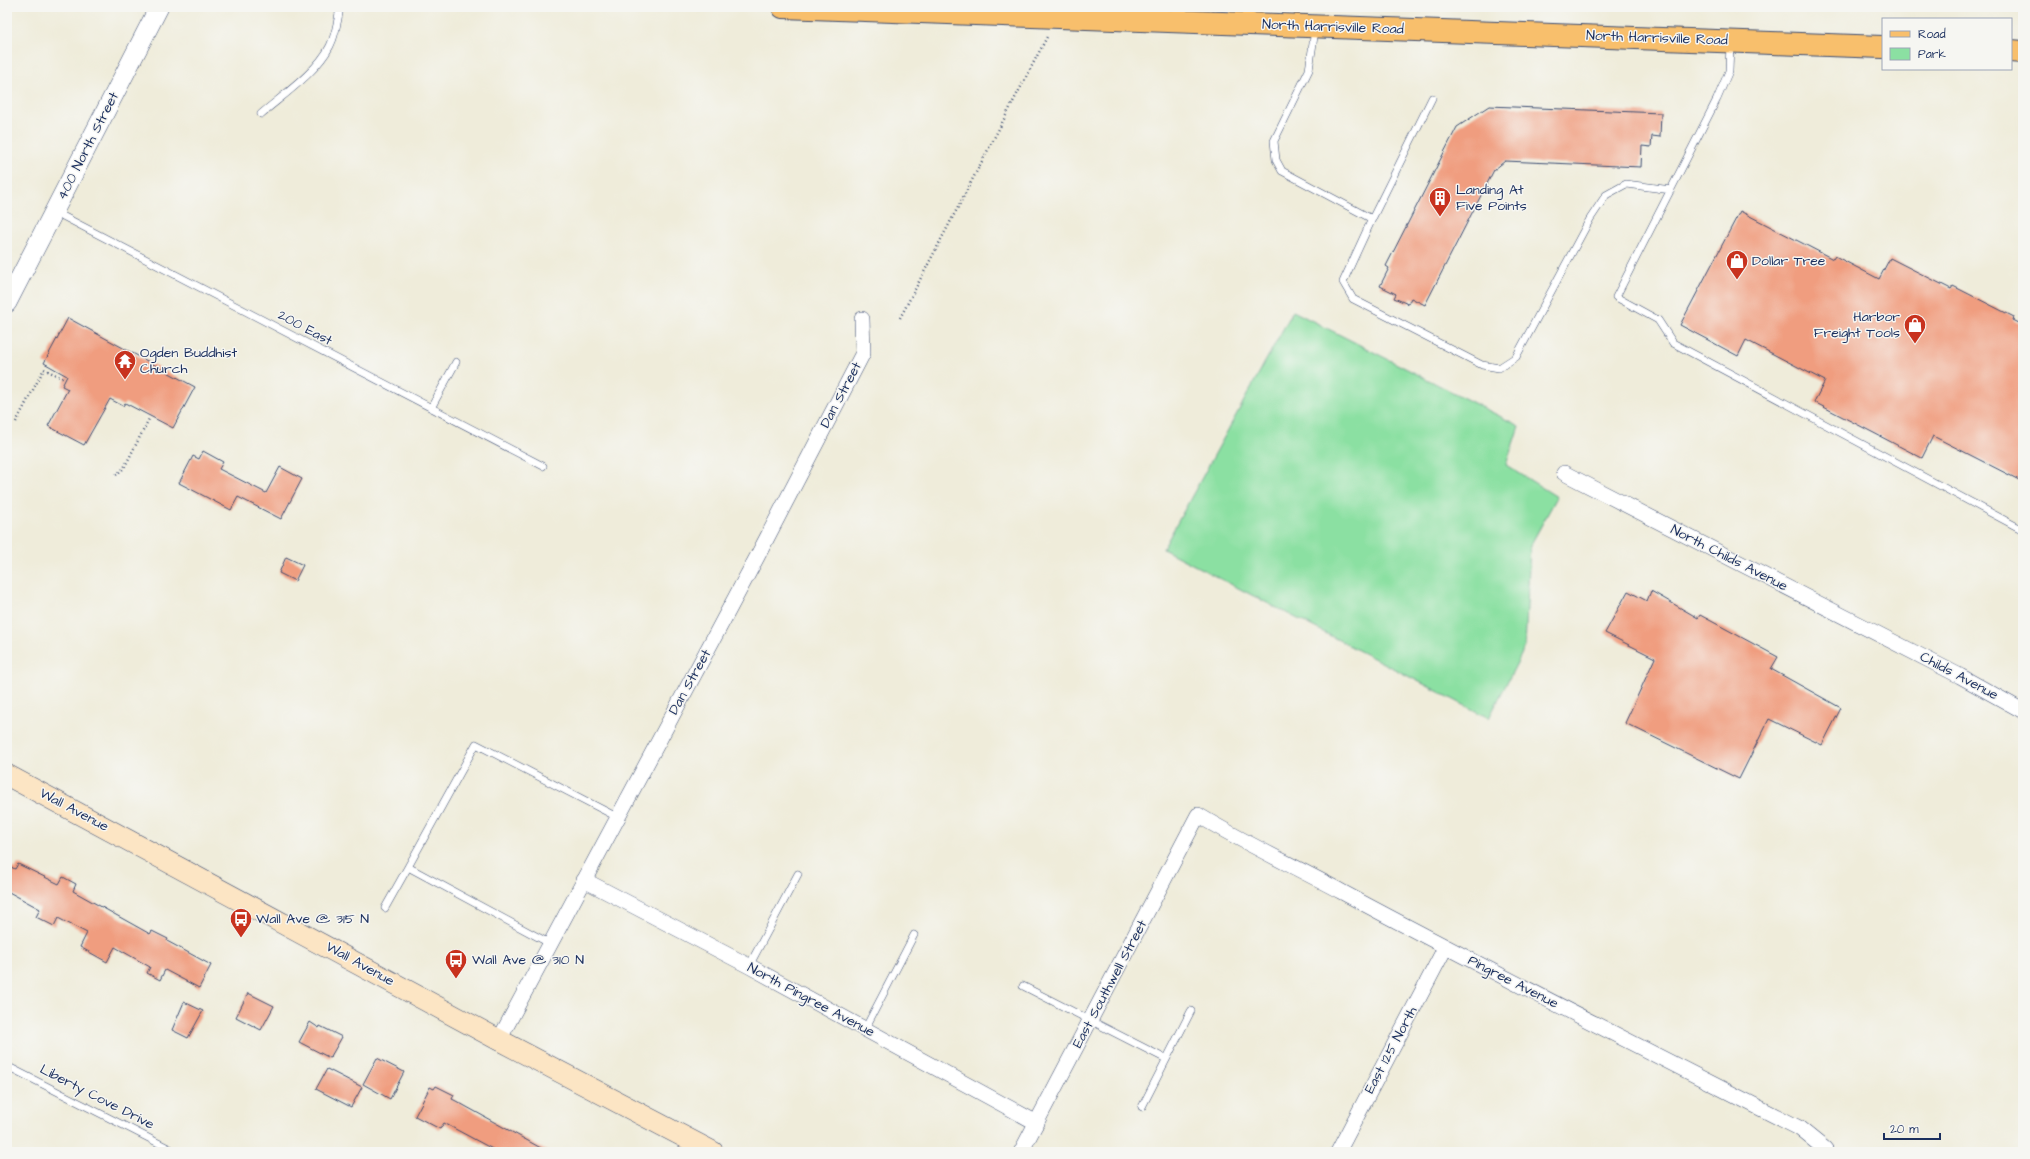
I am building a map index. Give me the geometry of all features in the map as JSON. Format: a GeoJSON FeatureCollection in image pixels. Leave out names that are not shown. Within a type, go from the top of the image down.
{"type":"FeatureCollection","features":[{"type":"Feature","properties":{"kind":"main road","name":"North Harrisville Road"},"geometry":{"type":"LineString","coordinates":[[783,7],[926,9],[1057,16],[1882,47]]}},
{"type":"Feature","properties":{"kind":"main road"},"geometry":{"type":"LineString","coordinates":[[2012,51],[2023,52]]}},
{"type":"Feature","properties":{"kind":"main road","name":"Wall Avenue"},"geometry":{"type":"LineString","coordinates":[[7,774],[499,1040],[713,1152]]}},
{"type":"Feature","properties":{"kind":"street","name":"400 North Street"},"geometry":{"type":"LineString","coordinates":[[7,303],[159,7]]}},
{"type":"Feature","properties":{"kind":"street","name":"Dan Street"},"geometry":{"type":"LineString","coordinates":[[499,1040],[739,591],[864,353],[862,319]]}},
{"type":"Feature","properties":{"kind":"street","name":"North Childs Avenue"},"geometry":{"type":"LineString","coordinates":[[1564,473],[1895,642]]}},
{"type":"Feature","properties":{"kind":"street","name":"Childs Avenue"},"geometry":{"type":"LineString","coordinates":[[1895,642],[2023,711]]}},
{"type":"Feature","properties":{"kind":"street","name":"Pingree Avenue"},"geometry":{"type":"LineString","coordinates":[[1198,815],[1238,839],[1324,882],[1445,948],[1799,1128],[1825,1149],[1825,1152]]}},
{"type":"Feature","properties":{"kind":"street","name":"East Southwell Street"},"geometry":{"type":"LineString","coordinates":[[1021,1152],[1198,815]]}},
{"type":"Feature","properties":{"kind":"street","name":"North Pingree Avenue"},"geometry":{"type":"LineString","coordinates":[[584,880],[749,966],[1037,1122]]}},
{"type":"Feature","properties":{"kind":"street","name":"East 125 North"},"geometry":{"type":"LineString","coordinates":[[1338,1152],[1445,948]]}},
{"type":"Feature","properties":{"kind":"lane"},"geometry":{"type":"LineString","coordinates":[[261,114],[287,93],[317,64],[330,47],[338,24],[340,7]]}},
{"type":"Feature","properties":{"kind":"lane"},"geometry":{"type":"LineString","coordinates":[[1316,25],[1308,70],[1274,141],[1276,160],[1282,171],[1372,219]]}},
{"type":"Feature","properties":{"kind":"lane"},"geometry":{"type":"LineString","coordinates":[[1730,41],[1729,71],[1717,99],[1616,297],[1658,320],[1672,343],[2023,530]]}},
{"type":"Feature","properties":{"kind":"lane"},"geometry":{"type":"LineString","coordinates":[[1432,98],[1372,219],[1343,282],[1353,299],[1482,365],[1499,368],[1516,357],[1590,218],[1606,195],[1626,184],[1671,190]]}},
{"type":"Feature","properties":{"kind":"lane","name":"200 East"},"geometry":{"type":"LineString","coordinates":[[54,212],[543,466]]}},
{"type":"Feature","properties":{"kind":"lane"},"geometry":{"type":"LineString","coordinates":[[431,408],[456,362]]}},
{"type":"Feature","properties":{"kind":"lane"},"geometry":{"type":"LineString","coordinates":[[384,908],[476,744],[617,817]]}},
{"type":"Feature","properties":{"kind":"lane"},"geometry":{"type":"LineString","coordinates":[[408,867],[549,944]]}},
{"type":"Feature","properties":{"kind":"lane"},"geometry":{"type":"LineString","coordinates":[[749,966],[798,874]]}},
{"type":"Feature","properties":{"kind":"lane"},"geometry":{"type":"LineString","coordinates":[[865,1029],[914,935]]}},
{"type":"Feature","properties":{"kind":"lane"},"geometry":{"type":"LineString","coordinates":[[1023,986],[1166,1059]]}},
{"type":"Feature","properties":{"kind":"lane"},"geometry":{"type":"LineString","coordinates":[[1142,1107],[1191,1011]]}},
{"type":"Feature","properties":{"kind":"lane","name":"Liberty Cove Drive"},"geometry":{"type":"LineString","coordinates":[[7,1066],[176,1152]]}},
{"type":"Feature","properties":{"kind":"path"},"geometry":{"type":"LineString","coordinates":[[900,318],[1057,16]]}},
{"type":"Feature","properties":{"kind":"path"},"geometry":{"type":"LineString","coordinates":[[16,422],[44,369],[64,380]]}},
{"type":"Feature","properties":{"kind":"path"},"geometry":{"type":"LineString","coordinates":[[116,475],[124,468],[150,418]]}},
{"type":"Feature","properties":{"kind":"green space"},"geometry":{"type":"Polygon","coordinates":[[[1293,311],[1519,426],[1506,465],[1557,497],[1530,546],[1525,647],[1489,718],[1163,549],[1293,311]]]}},
{"type":"Feature","properties":{"kind":"building","name":"Landing At Five Points"},"geometry":{"type":"Polygon","coordinates":[[[1489,106],[1661,113],[1660,137],[1652,136],[1651,147],[1642,146],[1641,167],[1505,161],[1494,170],[1425,305],[1411,298],[1408,304],[1394,298],[1396,294],[1380,286],[1389,268],[1386,266],[1457,127],[1489,106]]]}},
{"type":"Feature","properties":{"kind":"building"},"geometry":{"type":"Polygon","coordinates":[[[1740,211],[1833,259],[1835,256],[1879,279],[1890,258],[1951,289],[1953,286],[2014,317],[2013,320],[2023,325],[2023,482],[1933,436],[1922,458],[1814,402],[1825,381],[1746,340],[1738,356],[1680,325],[1740,211]]]}},
{"type":"Feature","properties":{"kind":"building","name":"Ogden Buddhist Church"},"geometry":{"type":"Polygon","coordinates":[[[68,318],[195,387],[173,428],[125,403],[123,406],[110,399],[84,445],[48,426],[68,389],[62,386],[67,376],[44,363],[68,318]]]}},
{"type":"Feature","properties":{"kind":"building"},"geometry":{"type":"Polygon","coordinates":[[[203,451],[223,462],[219,469],[266,493],[280,467],[302,479],[281,519],[238,497],[231,510],[179,483],[193,456],[199,459],[203,451]]]}},
{"type":"Feature","properties":{"kind":"building"},"geometry":{"type":"Polygon","coordinates":[[[286,557],[303,565],[295,581],[279,573],[286,557]]]}},
{"type":"Feature","properties":{"kind":"building"},"geometry":{"type":"Polygon","coordinates":[[[1628,591],[1647,601],[1651,591],[1698,618],[1700,615],[1778,657],[1771,669],[1841,708],[1822,745],[1769,719],[1739,779],[1625,723],[1655,658],[1605,633],[1628,591]]]}},
{"type":"Feature","properties":{"kind":"building"},"geometry":{"type":"Polygon","coordinates":[[[18,864],[59,884],[63,877],[76,884],[73,891],[150,934],[152,931],[168,939],[167,941],[211,965],[199,988],[165,970],[160,980],[147,973],[150,967],[115,947],[107,962],[80,947],[87,933],[58,918],[54,926],[36,917],[40,909],[7,891],[7,865],[15,869],[18,864]]]}},
{"type":"Feature","properties":{"kind":"building"},"geometry":{"type":"Polygon","coordinates":[[[248,993],[274,1006],[261,1030],[236,1017],[248,993]]]}},
{"type":"Feature","properties":{"kind":"building"},"geometry":{"type":"Polygon","coordinates":[[[184,1002],[203,1011],[188,1038],[172,1030],[184,1002]]]}},
{"type":"Feature","properties":{"kind":"building"},"geometry":{"type":"Polygon","coordinates":[[[310,1022],[319,1028],[320,1026],[342,1037],[330,1058],[299,1042],[310,1022]]]}},
{"type":"Feature","properties":{"kind":"building"},"geometry":{"type":"Polygon","coordinates":[[[377,1058],[404,1072],[390,1099],[363,1084],[377,1058]]]}},
{"type":"Feature","properties":{"kind":"building"},"geometry":{"type":"Polygon","coordinates":[[[327,1069],[362,1087],[351,1107],[316,1089],[327,1069]]]}},
{"type":"Feature","properties":{"kind":"building"},"geometry":{"type":"Polygon","coordinates":[[[436,1086],[454,1095],[452,1099],[548,1152],[498,1152],[444,1123],[440,1129],[415,1116],[430,1087],[434,1089],[436,1086]]]}},
{"type":"Feature","properties":{"kind":"place","name":"Landing At Five Points"},"geometry":{"type":"Point","coordinates":[1440,218]}},
{"type":"Feature","properties":{"kind":"place","name":"Dollar Tree"},"geometry":{"type":"Point","coordinates":[1737,280]}},
{"type":"Feature","properties":{"kind":"place","name":"Harbor Freight Tools"},"geometry":{"type":"Point","coordinates":[1915,344]}},
{"type":"Feature","properties":{"kind":"place","name":"Ogden Buddhist Church"},"geometry":{"type":"Point","coordinates":[125,380]}},
{"type":"Feature","properties":{"kind":"place","name":"Wall Ave @ 315 N"},"geometry":{"type":"Point","coordinates":[241,938]}},
{"type":"Feature","properties":{"kind":"place","name":"Wall Ave @ 310 N"},"geometry":{"type":"Point","coordinates":[456,980]}}]}
